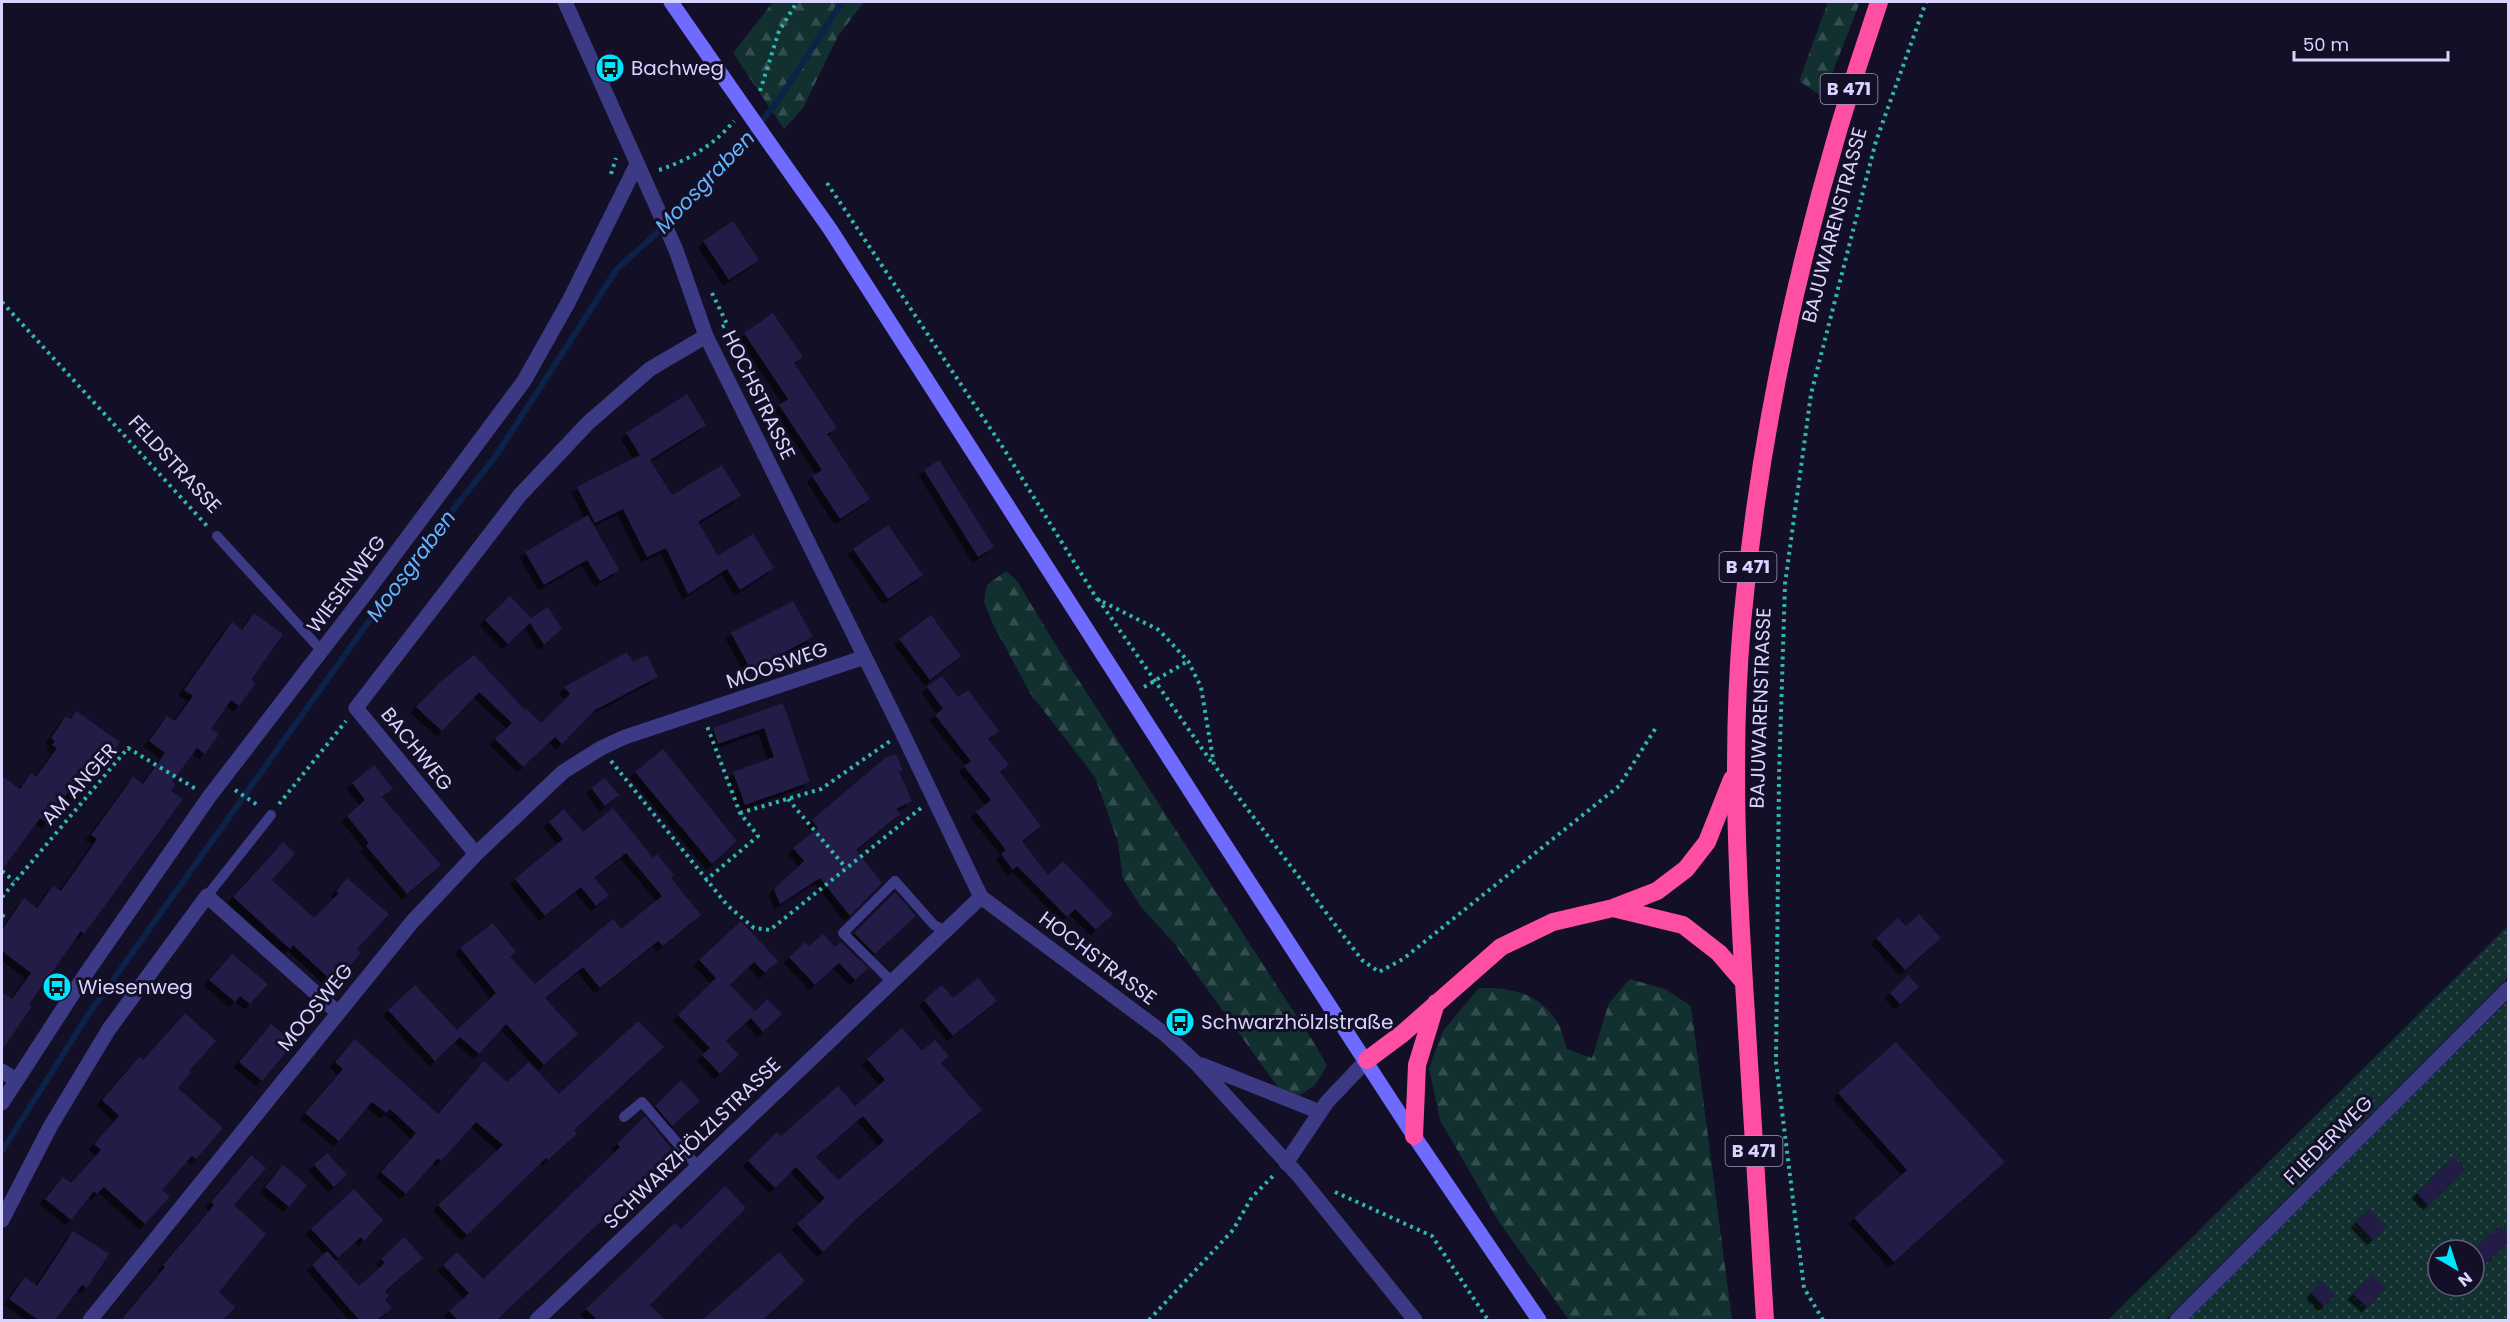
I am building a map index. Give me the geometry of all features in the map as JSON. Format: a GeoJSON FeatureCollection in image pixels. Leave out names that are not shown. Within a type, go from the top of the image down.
{"type":"FeatureCollection","features":[{"type":"Feature","properties":{"kind":"highway","name":"B 471"},"geometry":{"type":"LineString","coordinates":[[1765,1320],[1736,836],[1742,624],[1761,462],[1775,378],[1823,177],[1879,2]]}},
{"type":"Feature","properties":{"kind":"highway"},"geometry":{"type":"LineString","coordinates":[[1367,1060],[1501,947],[1553,922],[1613,908],[1657,891],[1686,869],[1707,842],[1737,769]]}},
{"type":"Feature","properties":{"kind":"highway"},"geometry":{"type":"LineString","coordinates":[[1613,908],[1683,925],[1719,952],[1744,982]]}},
{"type":"Feature","properties":{"kind":"highway"},"geometry":{"type":"LineString","coordinates":[[1414,1136],[1417,1065],[1437,1003]]}},
{"type":"Feature","properties":{"kind":"main road"},"geometry":{"type":"LineString","coordinates":[[671,2],[830,229],[1414,1136],[1539,1320]]}},
{"type":"Feature","properties":{"kind":"street","name":"HOCHSTRASSE"},"geometry":{"type":"LineString","coordinates":[[565,2],[676,250],[706,336],[981,897],[1156,1028],[1196,1063],[1286,1163],[1415,1320]]}},
{"type":"Feature","properties":{"kind":"street","name":"WIESENWEG"},"geometry":{"type":"LineString","coordinates":[[2,1102],[85,975],[209,797],[322,651],[524,381],[569,301],[637,164]]}},
{"type":"Feature","properties":{"kind":"street","name":"BACHWEG"},"geometry":{"type":"LineString","coordinates":[[476,854],[356,708],[520,495],[580,431],[650,369],[706,336]]}},
{"type":"Feature","properties":{"kind":"street","name":"MOOSWEG"},"geometry":{"type":"LineString","coordinates":[[90,1320],[412,922],[476,854],[563,772],[601,748],[626,737],[865,657]]}},
{"type":"Feature","properties":{"kind":"street"},"geometry":{"type":"LineString","coordinates":[[2,1220],[50,1126],[109,1029],[207,896],[337,1012]]}},
{"type":"Feature","properties":{"kind":"street","name":"SCHWARZHÖLZLSTRASSE"},"geometry":{"type":"LineString","coordinates":[[537,1320],[981,897]]}},
{"type":"Feature","properties":{"kind":"street","name":"FLIEDERWEG"},"geometry":{"type":"LineString","coordinates":[[2177,1320],[2508,988]]}},
{"type":"Feature","properties":{"kind":"street"},"geometry":{"type":"LineString","coordinates":[[1286,1163],[1320,1112],[1367,1060]]}},
{"type":"Feature","properties":{"kind":"street"},"geometry":{"type":"LineString","coordinates":[[1196,1063],[1320,1112]]}},
{"type":"Feature","properties":{"kind":"street"},"geometry":{"type":"LineString","coordinates":[[2,1071],[16,1080]]}},
{"type":"Feature","properties":{"kind":"lane","name":"FELDSTRASSE"},"geometry":{"type":"LineString","coordinates":[[217,536],[322,651]]}},
{"type":"Feature","properties":{"kind":"lane"},"geometry":{"type":"LineString","coordinates":[[207,896],[271,815]]}},
{"type":"Feature","properties":{"kind":"lane"},"geometry":{"type":"LineString","coordinates":[[892,982],[843,933],[895,881],[934,925],[946,931]]}},
{"type":"Feature","properties":{"kind":"lane"},"geometry":{"type":"LineString","coordinates":[[624,1118],[642,1102],[698,1167]]}},
{"type":"Feature","properties":{"kind":"path"},"geometry":{"type":"LineString","coordinates":[[760,91],[779,31],[797,2]]}},
{"type":"Feature","properties":{"kind":"path","name":"BAJUWARENSTRASSE"},"geometry":{"type":"LineString","coordinates":[[1823,1320],[1804,1288],[1776,1063],[1779,777],[1785,584],[1811,393],[1876,141],[1926,2]]}},
{"type":"Feature","properties":{"kind":"path"},"geometry":{"type":"LineString","coordinates":[[658,170],[683,162],[720,138],[734,121]]}},
{"type":"Feature","properties":{"kind":"path"},"geometry":{"type":"LineString","coordinates":[[827,183],[976,406],[1098,598],[1155,681],[1214,765],[1362,960],[1379,972],[1403,959],[1619,786],[1657,726]]}},
{"type":"Feature","properties":{"kind":"path","name":"FELDSTRASSE"},"geometry":{"type":"LineString","coordinates":[[2,302],[217,536]]}},
{"type":"Feature","properties":{"kind":"path"},"geometry":{"type":"LineString","coordinates":[[1098,598],[1159,630],[1188,662],[1201,687],[1214,765]]}},
{"type":"Feature","properties":{"kind":"path"},"geometry":{"type":"LineString","coordinates":[[1130,696],[1188,662]]}},
{"type":"Feature","properties":{"kind":"path"},"geometry":{"type":"LineString","coordinates":[[222,781],[271,815],[356,708]]}},
{"type":"Feature","properties":{"kind":"path"},"geometry":{"type":"LineString","coordinates":[[702,713],[740,813],[758,836],[705,881]]}},
{"type":"Feature","properties":{"kind":"path"},"geometry":{"type":"LineString","coordinates":[[740,813],[821,789],[845,775],[902,732]]}},
{"type":"Feature","properties":{"kind":"path","name":"AM ANGER"},"geometry":{"type":"LineString","coordinates":[[2,897],[128,748],[209,797]]}},
{"type":"Feature","properties":{"kind":"path"},"geometry":{"type":"LineString","coordinates":[[601,748],[705,881],[754,928],[770,930],[933,798]]}},
{"type":"Feature","properties":{"kind":"path"},"geometry":{"type":"LineString","coordinates":[[788,799],[846,868]]}},
{"type":"Feature","properties":{"kind":"path"},"geometry":{"type":"LineString","coordinates":[[2,871],[14,881]]}},
{"type":"Feature","properties":{"kind":"path"},"geometry":{"type":"LineString","coordinates":[[1149,1320],[1233,1230],[1252,1197],[1286,1163]]}},
{"type":"Feature","properties":{"kind":"path"},"geometry":{"type":"LineString","coordinates":[[1329,1190],[1431,1236],[1488,1320]]}},
{"type":"Feature","properties":{"kind":"green space"},"geometry":{"type":"Polygon","coordinates":[[[773,2],[864,2],[838,36],[803,108],[784,129],[733,53],[773,2]]]}},
{"type":"Feature","properties":{"kind":"green space"},"geometry":{"type":"Polygon","coordinates":[[[1828,2],[1860,2],[1823,97],[1799,81],[1828,2]]]}},
{"type":"Feature","properties":{"kind":"green space"},"geometry":{"type":"Polygon","coordinates":[[[1006,571],[1017,581],[1057,647],[1316,1046],[1327,1066],[1315,1085],[1300,1095],[1280,1090],[1174,943],[1142,908],[1123,879],[1118,842],[1095,777],[1030,693],[993,624],[984,602],[987,585],[1006,571]]]}},
{"type":"Feature","properties":{"kind":"green space"},"geometry":{"type":"Polygon","coordinates":[[[2508,926],[2508,977],[2165,1320],[2108,1320],[2508,926]]]}},
{"type":"Feature","properties":{"kind":"green space"},"geometry":{"type":"Polygon","coordinates":[[[1630,979],[1665,989],[1691,1006],[1732,1320],[1569,1320],[1497,1219],[1440,1120],[1429,1068],[1443,1031],[1479,988],[1513,991],[1533,998],[1550,1012],[1557,1022],[1567,1049],[1592,1058],[1609,1003],[1630,979]]]}},
{"type":"Feature","properties":{"kind":"green space"},"geometry":{"type":"Polygon","coordinates":[[[2508,1001],[2508,1320],[2187,1320],[2385,1121],[2508,1001]]]}},
{"type":"Feature","properties":{"kind":"building"},"geometry":{"type":"Polygon","coordinates":[[[733,221],[759,260],[729,280],[703,241],[733,221]]]}},
{"type":"Feature","properties":{"kind":"building"},"geometry":{"type":"Polygon","coordinates":[[[773,313],[803,357],[794,363],[837,428],[827,434],[870,499],[840,519],[812,476],[822,470],[779,405],[788,399],[744,333],[773,313]]]}},
{"type":"Feature","properties":{"kind":"building"},"geometry":{"type":"Polygon","coordinates":[[[687,394],[706,425],[650,460],[672,495],[722,465],[741,496],[698,522],[718,556],[753,534],[774,568],[740,590],[727,569],[688,594],[666,548],[647,557],[623,509],[595,523],[577,487],[640,455],[626,433],[687,394]]]}},
{"type":"Feature","properties":{"kind":"building"},"geometry":{"type":"Polygon","coordinates":[[[939,460],[994,547],[978,557],[924,470],[939,460]]]}},
{"type":"Feature","properties":{"kind":"building"},"geometry":{"type":"Polygon","coordinates":[[[588,515],[619,570],[600,581],[587,560],[544,585],[525,552],[588,515]]]}},
{"type":"Feature","properties":{"kind":"building"},"geometry":{"type":"Polygon","coordinates":[[[888,525],[923,575],[888,599],[853,549],[888,525]]]}},
{"type":"Feature","properties":{"kind":"building"},"geometry":{"type":"Polygon","coordinates":[[[510,596],[531,618],[548,607],[562,629],[544,645],[530,623],[508,644],[485,620],[510,596]]]}},
{"type":"Feature","properties":{"kind":"building"},"geometry":{"type":"Polygon","coordinates":[[[793,601],[813,637],[751,670],[731,633],[793,601]]]}},
{"type":"Feature","properties":{"kind":"building"},"geometry":{"type":"Polygon","coordinates":[[[254,613],[283,634],[251,680],[256,683],[239,706],[231,700],[211,729],[219,734],[205,754],[197,748],[172,782],[175,784],[171,791],[183,799],[84,934],[81,931],[29,1004],[32,1006],[2,1050],[2,992],[12,999],[31,973],[2,951],[2,930],[24,898],[37,908],[53,886],[61,891],[97,839],[91,835],[133,777],[143,784],[165,753],[149,741],[167,716],[175,721],[193,696],[184,690],[232,622],[242,630],[254,613]]]}},
{"type":"Feature","properties":{"kind":"building"},"geometry":{"type":"Polygon","coordinates":[[[931,615],[961,656],[930,680],[899,639],[931,615]]]}},
{"type":"Feature","properties":{"kind":"building"},"geometry":{"type":"Polygon","coordinates":[[[627,652],[633,662],[647,655],[658,677],[595,710],[562,744],[555,737],[523,767],[495,739],[512,723],[479,692],[442,731],[416,707],[440,682],[474,655],[525,710],[526,708],[541,723],[570,694],[564,687],[627,652]]]}},
{"type":"Feature","properties":{"kind":"building"},"geometry":{"type":"Polygon","coordinates":[[[942,676],[958,697],[968,690],[999,731],[988,739],[1009,765],[1000,772],[1041,826],[1022,841],[1048,875],[1063,861],[1113,914],[1096,930],[1075,909],[1067,917],[1017,866],[1013,870],[1001,854],[1006,850],[976,812],[991,800],[964,766],[971,761],[935,715],[943,709],[927,687],[942,676]]]}},
{"type":"Feature","properties":{"kind":"building"},"geometry":{"type":"Polygon","coordinates":[[[783,703],[810,782],[745,805],[733,772],[774,757],[764,728],[718,744],[713,728],[783,703]]]}},
{"type":"Feature","properties":{"kind":"building"},"geometry":{"type":"Polygon","coordinates":[[[76,711],[120,742],[111,755],[106,752],[75,797],[68,792],[47,823],[40,818],[2,870],[2,776],[20,789],[31,773],[36,777],[57,748],[52,745],[55,741],[51,738],[66,716],[71,719],[76,711]]]}},
{"type":"Feature","properties":{"kind":"building"},"geometry":{"type":"Polygon","coordinates":[[[663,749],[737,841],[712,864],[635,772],[663,749]]]}},
{"type":"Feature","properties":{"kind":"building"},"geometry":{"type":"Polygon","coordinates":[[[896,754],[903,770],[899,772],[912,801],[896,809],[900,814],[856,850],[882,883],[850,916],[820,878],[780,904],[774,889],[804,861],[793,848],[818,828],[812,820],[885,758],[896,754]]]}},
{"type":"Feature","properties":{"kind":"building"},"geometry":{"type":"Polygon","coordinates":[[[374,765],[393,789],[382,797],[441,865],[407,894],[366,846],[369,843],[347,816],[365,800],[352,783],[374,765]]]}},
{"type":"Feature","properties":{"kind":"building"},"geometry":{"type":"Polygon","coordinates":[[[605,778],[619,795],[605,806],[591,788],[605,778]]]}},
{"type":"Feature","properties":{"kind":"building"},"geometry":{"type":"Polygon","coordinates":[[[613,808],[653,858],[657,854],[674,875],[671,878],[701,915],[663,946],[658,941],[600,988],[583,967],[545,998],[578,1034],[544,1065],[506,1024],[479,1054],[460,1037],[435,1061],[388,1010],[415,985],[457,1030],[496,993],[460,948],[493,923],[516,952],[510,957],[535,984],[613,919],[621,929],[662,896],[626,853],[594,878],[609,895],[596,906],[581,887],[545,916],[515,879],[563,839],[549,822],[564,809],[583,832],[613,808]]]}},
{"type":"Feature","properties":{"kind":"building"},"geometry":{"type":"Polygon","coordinates":[[[283,842],[295,854],[272,880],[314,918],[339,893],[336,891],[347,878],[389,914],[357,949],[361,953],[334,983],[293,945],[290,949],[233,897],[283,842]]]}},
{"type":"Feature","properties":{"kind":"building"},"geometry":{"type":"Polygon","coordinates":[[[895,892],[916,916],[875,954],[854,933],[895,892]]]}},
{"type":"Feature","properties":{"kind":"building"},"geometry":{"type":"Polygon","coordinates":[[[1919,914],[1941,938],[1905,970],[1876,938],[1898,918],[1906,926],[1919,914]]]}},
{"type":"Feature","properties":{"kind":"building"},"geometry":{"type":"Polygon","coordinates":[[[741,921],[778,961],[765,973],[754,962],[730,985],[755,1011],[767,999],[782,1014],[763,1032],[751,1018],[726,1041],[739,1055],[720,1074],[702,1055],[710,1048],[678,1015],[716,978],[699,960],[741,921]]]}},
{"type":"Feature","properties":{"kind":"building"},"geometry":{"type":"Polygon","coordinates":[[[823,934],[835,947],[841,942],[868,968],[855,980],[839,963],[815,985],[789,957],[805,942],[809,946],[823,934]]]}},
{"type":"Feature","properties":{"kind":"building"},"geometry":{"type":"Polygon","coordinates":[[[232,954],[268,984],[250,1004],[240,996],[235,1002],[209,980],[232,954]]]}},
{"type":"Feature","properties":{"kind":"building"},"geometry":{"type":"Polygon","coordinates":[[[1908,975],[1919,987],[1900,1004],[1890,993],[1908,975]]]}},
{"type":"Feature","properties":{"kind":"building"},"geometry":{"type":"Polygon","coordinates":[[[978,978],[997,1001],[953,1036],[924,1000],[942,985],[953,998],[978,978]]]}},
{"type":"Feature","properties":{"kind":"building"},"geometry":{"type":"Polygon","coordinates":[[[185,1013],[216,1041],[189,1071],[191,1072],[178,1088],[223,1128],[196,1159],[192,1156],[162,1190],[170,1197],[145,1224],[104,1187],[97,1194],[94,1191],[71,1220],[45,1199],[63,1177],[71,1183],[101,1150],[94,1144],[119,1116],[102,1100],[139,1057],[143,1060],[185,1013]]]}},
{"type":"Feature","properties":{"kind":"building"},"geometry":{"type":"Polygon","coordinates":[[[638,1021],[664,1047],[574,1130],[577,1134],[548,1160],[546,1158],[467,1235],[438,1205],[503,1145],[476,1122],[441,1161],[438,1158],[406,1194],[381,1172],[416,1133],[390,1109],[386,1113],[372,1102],[339,1141],[305,1113],[343,1069],[335,1062],[355,1039],[438,1114],[484,1061],[507,1082],[529,1062],[559,1094],[638,1021]]]}},
{"type":"Feature","properties":{"kind":"building"},"geometry":{"type":"Polygon","coordinates":[[[271,1024],[294,1043],[262,1081],[239,1062],[271,1024]]]}},
{"type":"Feature","properties":{"kind":"building"},"geometry":{"type":"Polygon","coordinates":[[[902,1028],[922,1051],[935,1040],[949,1056],[941,1063],[982,1110],[855,1220],[823,1252],[797,1224],[825,1198],[796,1167],[775,1188],[748,1161],[777,1132],[781,1136],[838,1086],[855,1106],[885,1080],[867,1059],[902,1028]],[[863,1116],[816,1157],[838,1180],[884,1141],[863,1116]]]}},
{"type":"Feature","properties":{"kind":"building"},"geometry":{"type":"Polygon","coordinates":[[[1896,1042],[2005,1162],[1894,1262],[1854,1218],[1907,1170],[1838,1093],[1896,1042]]]}},
{"type":"Feature","properties":{"kind":"building"},"geometry":{"type":"Polygon","coordinates":[[[681,1080],[700,1101],[672,1126],[655,1106],[681,1080]]]}},
{"type":"Feature","properties":{"kind":"building"},"geometry":{"type":"Polygon","coordinates":[[[645,1116],[674,1152],[497,1320],[458,1320],[449,1311],[469,1293],[443,1265],[457,1252],[483,1279],[620,1147],[617,1144],[645,1116]]]}},
{"type":"Feature","properties":{"kind":"building"},"geometry":{"type":"Polygon","coordinates":[[[327,1153],[347,1174],[334,1187],[314,1165],[327,1153]]]}},
{"type":"Feature","properties":{"kind":"building"},"geometry":{"type":"Polygon","coordinates":[[[251,1155],[266,1168],[234,1205],[266,1234],[219,1292],[235,1307],[223,1320],[121,1320],[165,1267],[163,1265],[214,1205],[211,1202],[251,1155]]]}},
{"type":"Feature","properties":{"kind":"building"},"geometry":{"type":"Polygon","coordinates":[[[2454,1157],[2465,1169],[2428,1205],[2417,1193],[2454,1157]]]}},
{"type":"Feature","properties":{"kind":"building"},"geometry":{"type":"Polygon","coordinates":[[[283,1165],[307,1185],[289,1207],[265,1187],[283,1165]]]}},
{"type":"Feature","properties":{"kind":"building"},"geometry":{"type":"Polygon","coordinates":[[[725,1186],[746,1208],[650,1305],[665,1320],[597,1320],[586,1309],[675,1223],[681,1229],[725,1186]]]}},
{"type":"Feature","properties":{"kind":"building"},"geometry":{"type":"Polygon","coordinates":[[[354,1189],[383,1220],[364,1241],[361,1237],[338,1258],[311,1229],[354,1189]]]}},
{"type":"Feature","properties":{"kind":"building"},"geometry":{"type":"Polygon","coordinates":[[[2369,1209],[2386,1226],[2373,1240],[2356,1222],[2369,1209]]]}},
{"type":"Feature","properties":{"kind":"building"},"geometry":{"type":"Polygon","coordinates":[[[2500,1226],[2508,1235],[2508,1243],[2486,1263],[2486,1238],[2500,1226]]]}},
{"type":"Feature","properties":{"kind":"building"},"geometry":{"type":"Polygon","coordinates":[[[73,1231],[109,1254],[87,1288],[82,1285],[55,1320],[38,1320],[9,1299],[25,1277],[37,1286],[73,1231]]]}},
{"type":"Feature","properties":{"kind":"building"},"geometry":{"type":"Polygon","coordinates":[[[404,1237],[423,1258],[385,1291],[389,1296],[385,1300],[392,1308],[377,1320],[359,1320],[312,1265],[327,1251],[359,1286],[385,1263],[381,1259],[404,1237]]]}},
{"type":"Feature","properties":{"kind":"building"},"geometry":{"type":"Polygon","coordinates":[[[779,1252],[805,1281],[763,1320],[702,1320],[779,1252]]]}},
{"type":"Feature","properties":{"kind":"building"},"geometry":{"type":"Polygon","coordinates":[[[2372,1275],[2385,1289],[2367,1307],[2353,1294],[2372,1275]]]}},
{"type":"Feature","properties":{"kind":"building"},"geometry":{"type":"Polygon","coordinates":[[[2322,1282],[2335,1295],[2324,1306],[2311,1293],[2322,1282]]]}},
{"type":"Feature","properties":{"kind":"waterway","name":"Moosgraben"},"geometry":{"type":"LineString","coordinates":[[2,1151],[88,1015],[409,565],[495,457],[617,269],[689,204],[731,159],[778,101],[842,2]]}},
{"type":"Feature","properties":{"kind":"place","name":"Bachweg"},"geometry":{"type":"Point","coordinates":[610,68]}},
{"type":"Feature","properties":{"kind":"place","name":"Wiesenweg"},"geometry":{"type":"Point","coordinates":[57,987]}},
{"type":"Feature","properties":{"kind":"place","name":"Schwarzhölzlstraße"},"geometry":{"type":"Point","coordinates":[1180,1022]}}]}
